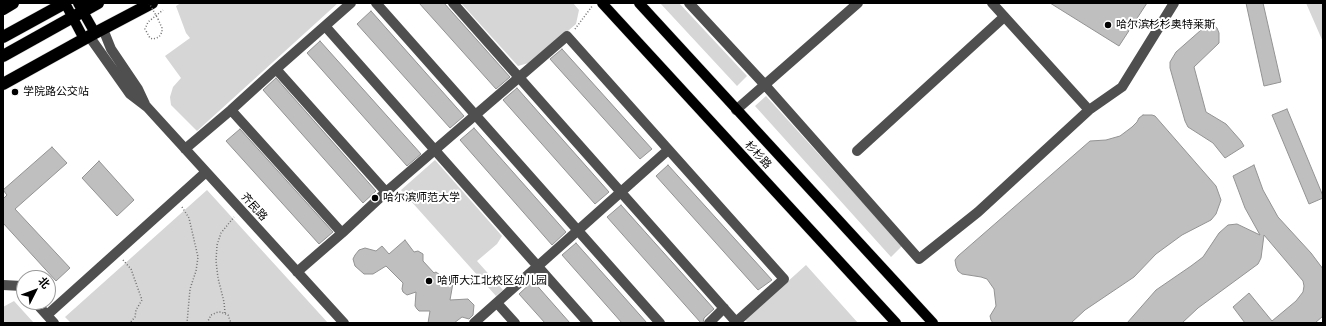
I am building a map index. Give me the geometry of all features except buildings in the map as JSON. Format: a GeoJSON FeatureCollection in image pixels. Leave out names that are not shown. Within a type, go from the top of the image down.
{"type":"FeatureCollection","features":[{"type":"Feature","properties":{"kind":"highway"},"geometry":{"type":"LineString","coordinates":[[3,8],[13,3]]}},
{"type":"Feature","properties":{"kind":"highway"},"geometry":{"type":"LineString","coordinates":[[3,37],[65,3]]}},
{"type":"Feature","properties":{"kind":"highway"},"geometry":{"type":"LineString","coordinates":[[3,56],[78,10],[98,3]]}},
{"type":"Feature","properties":{"kind":"highway"},"geometry":{"type":"LineString","coordinates":[[3,84],[92,34],[152,3]]}},
{"type":"Feature","properties":{"kind":"main road"},"geometry":{"type":"LineString","coordinates":[[65,3],[78,10],[92,34]]}},
{"type":"Feature","properties":{"kind":"main road","name":"杉杉路"},"geometry":{"type":"LineString","coordinates":[[602,3],[896,323]]}},
{"type":"Feature","properties":{"kind":"main road","name":"杉杉路"},"geometry":{"type":"LineString","coordinates":[[639,3],[933,323]]}},
{"type":"Feature","properties":{"kind":"lane"},"geometry":{"type":"LineString","coordinates":[[185,149],[351,3]]}},
{"type":"Feature","properties":{"kind":"lane"},"geometry":{"type":"LineString","coordinates":[[376,3],[660,323]]}},
{"type":"Feature","properties":{"kind":"lane"},"geometry":{"type":"LineString","coordinates":[[297,272],[434,150],[519,78],[567,36],[784,279],[737,322],[519,78],[453,3]]}},
{"type":"Feature","properties":{"kind":"lane"},"geometry":{"type":"LineString","coordinates":[[689,3],[765,85],[919,259],[978,212],[1088,110],[1122,87],[1174,3]]}},
{"type":"Feature","properties":{"kind":"lane"},"geometry":{"type":"LineString","coordinates":[[736,110],[858,3]]}},
{"type":"Feature","properties":{"kind":"lane"},"geometry":{"type":"LineString","coordinates":[[992,3],[1088,110]]}},
{"type":"Feature","properties":{"kind":"lane"},"geometry":{"type":"LineString","coordinates":[[857,151],[1004,16]]}},
{"type":"Feature","properties":{"kind":"lane"},"geometry":{"type":"LineString","coordinates":[[325,26],[588,323]]}},
{"type":"Feature","properties":{"kind":"lane"},"geometry":{"type":"LineString","coordinates":[[92,34],[130,94],[147,107]]}},
{"type":"Feature","properties":{"kind":"lane"},"geometry":{"type":"LineString","coordinates":[[92,34],[111,49],[138,89],[147,107]]}},
{"type":"Feature","properties":{"kind":"lane"},"geometry":{"type":"LineString","coordinates":[[276,69],[386,192]]}},
{"type":"Feature","properties":{"kind":"lane","name":"齐民路"},"geometry":{"type":"LineString","coordinates":[[147,107],[344,323]]}},
{"type":"Feature","properties":{"kind":"lane"},"geometry":{"type":"LineString","coordinates":[[231,110],[342,233]]}},
{"type":"Feature","properties":{"kind":"lane"},"geometry":{"type":"LineString","coordinates":[[474,323],[668,150]]}},
{"type":"Feature","properties":{"kind":"lane"},"geometry":{"type":"LineString","coordinates":[[47,315],[206,172]]}},
{"type":"Feature","properties":{"kind":"lane"},"geometry":{"type":"LineString","coordinates":[[3,285],[16,287]]}},
{"type":"Feature","properties":{"kind":"lane"},"geometry":{"type":"LineString","coordinates":[[497,303],[515,323]]}},
{"type":"Feature","properties":{"kind":"lane"},"geometry":{"type":"LineString","coordinates":[[708,323],[724,308]]}},
{"type":"Feature","properties":{"kind":"lane"},"geometry":{"type":"LineString","coordinates":[[43,310],[54,323]]}},
{"type":"Feature","properties":{"kind":"path"},"geometry":{"type":"LineString","coordinates":[[148,3],[158,19],[162,28],[162,32],[159,37],[153,39],[150,38],[145,29],[148,22],[163,10]]}},
{"type":"Feature","properties":{"kind":"path"},"geometry":{"type":"LineString","coordinates":[[567,36],[579,25],[595,3]]}},
{"type":"Feature","properties":{"kind":"path"},"geometry":{"type":"LineString","coordinates":[[175,200],[184,210],[188,218],[198,257],[196,271],[190,289],[187,323]]}},
{"type":"Feature","properties":{"kind":"path"},"geometry":{"type":"LineString","coordinates":[[231,323],[230,319],[225,313],[218,278],[216,261],[217,245],[222,233],[230,221],[241,210]]}},
{"type":"Feature","properties":{"kind":"path"},"geometry":{"type":"LineString","coordinates":[[116,253],[130,269],[142,300],[136,310],[135,317],[130,323]]}},
{"type":"Feature","properties":{"kind":"path"},"geometry":{"type":"LineString","coordinates":[[207,323],[214,312],[225,313]]}},
{"type":"Feature","properties":{"kind":"shaded area"},"geometry":{"type":"Polygon","coordinates":[[[181,3],[338,3],[197,131],[171,105],[170,97],[173,87],[181,78],[165,56],[190,38],[186,33],[176,6],[181,3]]]}},
{"type":"Feature","properties":{"kind":"shaded area"},"geometry":{"type":"Polygon","coordinates":[[[461,3],[573,3],[579,10],[576,24],[532,62],[518,66],[461,3]]]}},
{"type":"Feature","properties":{"kind":"shaded area"},"geometry":{"type":"Polygon","coordinates":[[[660,3],[679,3],[747,76],[737,86],[660,3]]]}},
{"type":"Feature","properties":{"kind":"shaded area"},"geometry":{"type":"Polygon","coordinates":[[[1306,3],[1323,3],[1323,42],[1306,3]]]}},
{"type":"Feature","properties":{"kind":"shaded area"},"geometry":{"type":"Polygon","coordinates":[[[766,96],[902,246],[891,257],[755,106],[766,96]]]}},
{"type":"Feature","properties":{"kind":"shaded area"},"geometry":{"type":"Polygon","coordinates":[[[435,160],[502,236],[497,244],[477,261],[503,290],[496,296],[401,190],[435,160]]]}},
{"type":"Feature","properties":{"kind":"shaded area"},"geometry":{"type":"Polygon","coordinates":[[[207,190],[328,323],[71,323],[65,317],[207,190]]]}},
{"type":"Feature","properties":{"kind":"shaded area"},"geometry":{"type":"Polygon","coordinates":[[[806,265],[858,323],[748,323],[745,320],[806,265]]]}},
{"type":"Feature","properties":{"kind":"shaded area"},"geometry":{"type":"Polygon","coordinates":[[[14,301],[16,303],[16,310],[22,310],[34,323],[3,323],[3,307],[14,301]]]}},
{"type":"Feature","properties":{"kind":"place","name":"哈尔滨杉杉奥特莱斯"},"geometry":{"type":"Point","coordinates":[1108,25]}},
{"type":"Feature","properties":{"kind":"place","name":"学院路公交站"},"geometry":{"type":"Point","coordinates":[15,92]}},
{"type":"Feature","properties":{"kind":"place","name":"哈尔滨师范大学"},"geometry":{"type":"Point","coordinates":[375,198]}},
{"type":"Feature","properties":{"kind":"place","name":"哈师大江北校区幼儿园"},"geometry":{"type":"Point","coordinates":[429,281]}}]}
